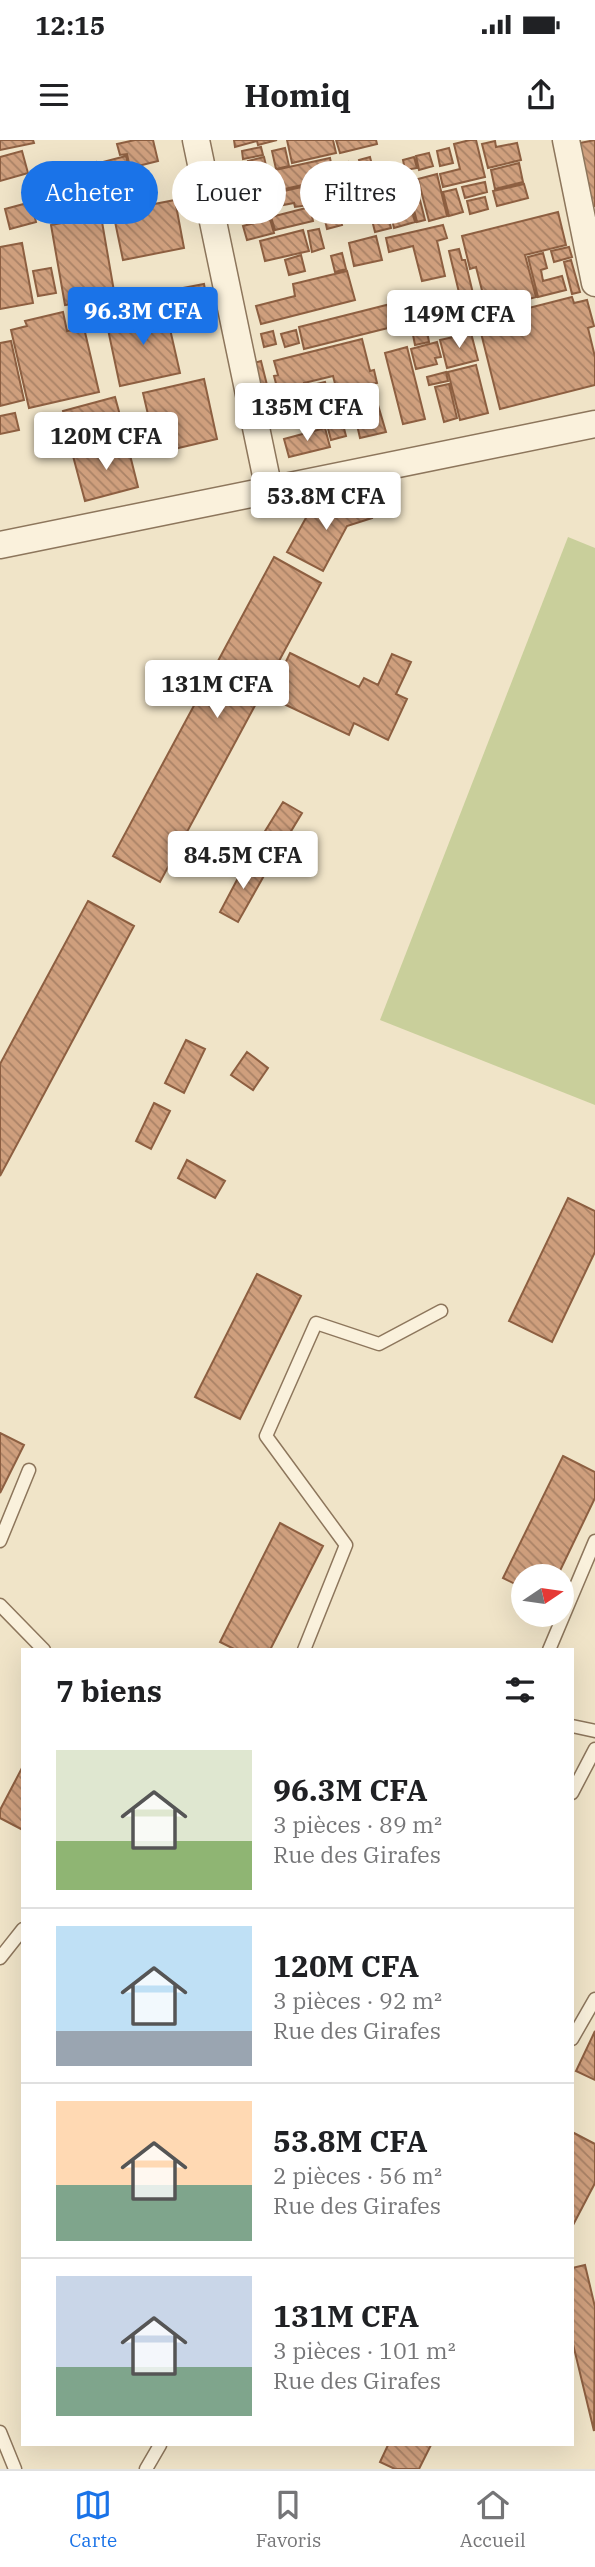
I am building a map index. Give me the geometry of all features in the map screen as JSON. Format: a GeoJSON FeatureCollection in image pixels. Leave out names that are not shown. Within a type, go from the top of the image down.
{"type":"FeatureCollection","features":[{"type":"Feature","properties":{"kind":"street"},"geometry":{"type":"LineString","coordinates":[[196,140],[269,490]]}},
{"type":"Feature","properties":{"kind":"street"},"geometry":{"type":"LineString","coordinates":[[566,140],[595,284]]}},
{"type":"Feature","properties":{"kind":"street"},"geometry":{"type":"LineString","coordinates":[[0,545],[595,424]]}},
{"type":"Feature","properties":{"kind":"lane"},"geometry":{"type":"LineString","coordinates":[[305,1648],[346,1545],[266,1436],[316,1323],[379,1344],[441,1311]]}},
{"type":"Feature","properties":{"kind":"lane"},"geometry":{"type":"LineString","coordinates":[[0,1541],[29,1470]]}},
{"type":"Feature","properties":{"kind":"lane"},"geometry":{"type":"LineString","coordinates":[[551,1648],[595,1541]]}},
{"type":"Feature","properties":{"kind":"lane"},"geometry":{"type":"LineString","coordinates":[[0,1605],[42,1648]]}},
{"type":"Feature","properties":{"kind":"lane"},"geometry":{"type":"LineString","coordinates":[[574,1726],[595,1731]]}},
{"type":"Feature","properties":{"kind":"lane"},"geometry":{"type":"LineString","coordinates":[[574,1789],[595,1749]]}},
{"type":"Feature","properties":{"kind":"lane"},"geometry":{"type":"LineString","coordinates":[[0,1958],[21,1932]]}},
{"type":"Feature","properties":{"kind":"lane"},"geometry":{"type":"LineString","coordinates":[[574,2036],[595,1999]]}},
{"type":"Feature","properties":{"kind":"lane"},"geometry":{"type":"LineString","coordinates":[[0,2432],[15,2469]]}},
{"type":"Feature","properties":{"kind":"lane"},"geometry":{"type":"LineString","coordinates":[[146,2469],[159,2446]]}},
{"type":"Feature","properties":{"kind":"green space"},"geometry":{"type":"Polygon","coordinates":[[[568,537],[595,548],[595,1105],[380,1020],[568,537]]]}},
{"type":"Feature","properties":{"kind":"building"},"geometry":{"type":"Polygon","coordinates":[[[0,140],[33,140],[34,143],[0,150],[0,140]]]}},
{"type":"Feature","properties":{"kind":"building"},"geometry":{"type":"Polygon","coordinates":[[[153,140],[158,161],[128,161],[127,154],[120,155],[117,144],[153,140]]]}},
{"type":"Feature","properties":{"kind":"building"},"geometry":{"type":"Polygon","coordinates":[[[234,140],[277,140],[258,145],[257,141],[235,147],[234,140]]]}},
{"type":"Feature","properties":{"kind":"building"},"geometry":{"type":"Polygon","coordinates":[[[287,140],[333,140],[336,153],[292,163],[287,140]]]}},
{"type":"Feature","properties":{"kind":"building"},"geometry":{"type":"Polygon","coordinates":[[[336,140],[376,140],[377,144],[340,153],[336,140]]]}},
{"type":"Feature","properties":{"kind":"building"},"geometry":{"type":"Polygon","coordinates":[[[476,140],[485,177],[443,187],[440,174],[460,169],[454,144],[476,140]]]}},
{"type":"Feature","properties":{"kind":"building"},"geometry":{"type":"Polygon","coordinates":[[[595,140],[595,206],[591,207],[575,144],[595,140]]]}},
{"type":"Feature","properties":{"kind":"building"},"geometry":{"type":"Polygon","coordinates":[[[495,141],[496,147],[517,143],[521,160],[488,168],[482,144],[495,141]]]}},
{"type":"Feature","properties":{"kind":"building"},"geometry":{"type":"Polygon","coordinates":[[[261,147],[263,155],[243,159],[242,151],[261,147]]]}},
{"type":"Feature","properties":{"kind":"building"},"geometry":{"type":"Polygon","coordinates":[[[285,148],[289,166],[286,167],[286,161],[274,161],[272,151],[285,148]]]}},
{"type":"Feature","properties":{"kind":"building"},"geometry":{"type":"Polygon","coordinates":[[[449,148],[453,163],[440,166],[437,151],[449,148]]]}},
{"type":"Feature","properties":{"kind":"building"},"geometry":{"type":"Polygon","coordinates":[[[22,151],[25,161],[21,161],[21,175],[0,181],[0,157],[22,151]]]}},
{"type":"Feature","properties":{"kind":"building"},"geometry":{"type":"Polygon","coordinates":[[[429,153],[433,166],[421,169],[421,161],[417,161],[416,156],[429,153]]]}},
{"type":"Feature","properties":{"kind":"building"},"geometry":{"type":"Polygon","coordinates":[[[126,156],[127,161],[107,161],[126,156]]]}},
{"type":"Feature","properties":{"kind":"building"},"geometry":{"type":"Polygon","coordinates":[[[264,157],[265,161],[248,161],[264,157]]]}},
{"type":"Feature","properties":{"kind":"building"},"geometry":{"type":"Polygon","coordinates":[[[519,163],[523,182],[495,189],[491,170],[519,163]]]}},
{"type":"Feature","properties":{"kind":"building"},"geometry":{"type":"Polygon","coordinates":[[[300,165],[300,186],[286,189],[286,168],[300,165]]]}},
{"type":"Feature","properties":{"kind":"building"},"geometry":{"type":"Polygon","coordinates":[[[437,174],[447,216],[429,221],[421,190],[421,178],[437,174]]]}},
{"type":"Feature","properties":{"kind":"building"},"geometry":{"type":"Polygon","coordinates":[[[485,182],[487,192],[465,198],[462,187],[485,182]]]}},
{"type":"Feature","properties":{"kind":"building"},"geometry":{"type":"Polygon","coordinates":[[[524,184],[528,198],[497,206],[493,191],[524,184]]]}},
{"type":"Feature","properties":{"kind":"building"},"geometry":{"type":"Polygon","coordinates":[[[300,187],[300,206],[295,207],[294,203],[286,204],[286,191],[300,187]]]}},
{"type":"Feature","properties":{"kind":"building"},"geometry":{"type":"Polygon","coordinates":[[[456,189],[463,212],[449,216],[443,192],[456,189]]]}},
{"type":"Feature","properties":{"kind":"building"},"geometry":{"type":"Polygon","coordinates":[[[485,197],[488,209],[470,214],[467,201],[485,197]]]}},
{"type":"Feature","properties":{"kind":"building"},"geometry":{"type":"Polygon","coordinates":[[[172,201],[172,224],[180,224],[184,248],[123,260],[116,224],[158,224],[158,203],[172,201]]]}},
{"type":"Feature","properties":{"kind":"building"},"geometry":{"type":"Polygon","coordinates":[[[421,204],[425,220],[421,221],[421,204]]]}},
{"type":"Feature","properties":{"kind":"building"},"geometry":{"type":"Polygon","coordinates":[[[21,205],[21,224],[29,224],[10,229],[5,209],[21,205]]]}},
{"type":"Feature","properties":{"kind":"building"},"geometry":{"type":"Polygon","coordinates":[[[300,210],[300,224],[275,230],[273,224],[286,224],[286,213],[300,210]]]}},
{"type":"Feature","properties":{"kind":"building"},"geometry":{"type":"Polygon","coordinates":[[[558,212],[566,245],[525,255],[536,297],[487,310],[476,267],[470,269],[462,236],[558,212]]]}},
{"type":"Feature","properties":{"kind":"building"},"geometry":{"type":"Polygon","coordinates":[[[102,224],[115,297],[65,305],[51,225],[102,224]]]}},
{"type":"Feature","properties":{"kind":"building"},"geometry":{"type":"Polygon","coordinates":[[[271,224],[274,233],[247,240],[243,226],[271,224]]]}},
{"type":"Feature","properties":{"kind":"building"},"geometry":{"type":"Polygon","coordinates":[[[326,224],[342,224],[342,225],[327,229],[326,224]]]}},
{"type":"Feature","properties":{"kind":"building"},"geometry":{"type":"Polygon","coordinates":[[[373,224],[390,224],[391,228],[375,232],[373,224]]]}},
{"type":"Feature","properties":{"kind":"building"},"geometry":{"type":"Polygon","coordinates":[[[443,225],[447,238],[437,241],[445,276],[422,281],[413,246],[389,252],[386,238],[443,225]]]}},
{"type":"Feature","properties":{"kind":"building"},"geometry":{"type":"Polygon","coordinates":[[[319,229],[324,248],[312,252],[308,231],[319,229]]]}},
{"type":"Feature","properties":{"kind":"building"},"geometry":{"type":"Polygon","coordinates":[[[303,230],[309,251],[265,261],[260,241],[303,230]]]}},
{"type":"Feature","properties":{"kind":"building"},"geometry":{"type":"Polygon","coordinates":[[[376,236],[382,260],[354,266],[349,243],[376,236]]]}},
{"type":"Feature","properties":{"kind":"building"},"geometry":{"type":"Polygon","coordinates":[[[22,243],[33,303],[0,309],[0,247],[22,243]]]}},
{"type":"Feature","properties":{"kind":"building"},"geometry":{"type":"Polygon","coordinates":[[[569,247],[572,257],[554,262],[551,251],[569,247]]]}},
{"type":"Feature","properties":{"kind":"building"},"geometry":{"type":"Polygon","coordinates":[[[459,249],[462,260],[465,260],[476,306],[463,309],[449,251],[459,249]]]}},
{"type":"Feature","properties":{"kind":"building"},"geometry":{"type":"Polygon","coordinates":[[[342,253],[346,269],[335,272],[331,256],[342,253]]]}},
{"type":"Feature","properties":{"kind":"building"},"geometry":{"type":"Polygon","coordinates":[[[543,253],[547,268],[541,270],[543,281],[562,276],[566,290],[538,297],[528,257],[543,253]]]}},
{"type":"Feature","properties":{"kind":"building"},"geometry":{"type":"Polygon","coordinates":[[[301,255],[305,271],[289,275],[285,260],[301,255]]]}},
{"type":"Feature","properties":{"kind":"building"},"geometry":{"type":"Polygon","coordinates":[[[571,260],[580,292],[572,294],[564,262],[571,260]]]}},
{"type":"Feature","properties":{"kind":"building"},"geometry":{"type":"Polygon","coordinates":[[[51,268],[56,293],[38,296],[33,271],[51,268]]]}},
{"type":"Feature","properties":{"kind":"building"},"geometry":{"type":"Polygon","coordinates":[[[347,271],[355,300],[261,324],[256,306],[295,296],[293,284],[347,271]]]}},
{"type":"Feature","properties":{"kind":"building"},"geometry":{"type":"Polygon","coordinates":[[[204,284],[207,301],[169,308],[167,291],[204,284]]]}},
{"type":"Feature","properties":{"kind":"building"},"geometry":{"type":"Polygon","coordinates":[[[418,297],[424,319],[304,349],[299,327],[418,297]]]}},
{"type":"Feature","properties":{"kind":"building"},"geometry":{"type":"Polygon","coordinates":[[[572,297],[574,303],[587,300],[594,326],[588,328],[595,357],[595,385],[500,409],[478,321],[572,297]]]}},
{"type":"Feature","properties":{"kind":"building"},"geometry":{"type":"Polygon","coordinates":[[[165,307],[180,373],[120,386],[106,320],[165,307]]]}},
{"type":"Feature","properties":{"kind":"building"},"geometry":{"type":"Polygon","coordinates":[[[63,312],[67,331],[84,328],[99,392],[29,408],[11,330],[27,326],[25,321],[63,312]]]}},
{"type":"Feature","properties":{"kind":"building"},"geometry":{"type":"Polygon","coordinates":[[[296,330],[299,343],[285,347],[281,334],[296,330]]]}},
{"type":"Feature","properties":{"kind":"building"},"geometry":{"type":"Polygon","coordinates":[[[273,331],[276,344],[264,347],[261,334],[273,331]]]}},
{"type":"Feature","properties":{"kind":"building"},"geometry":{"type":"Polygon","coordinates":[[[427,331],[429,342],[415,345],[413,335],[427,331]]]}},
{"type":"Feature","properties":{"kind":"building"},"geometry":{"type":"Polygon","coordinates":[[[471,333],[478,360],[447,368],[440,340],[471,333]]]}},
{"type":"Feature","properties":{"kind":"building"},"geometry":{"type":"Polygon","coordinates":[[[362,339],[370,371],[374,370],[377,383],[370,384],[375,406],[378,405],[386,432],[360,438],[355,416],[344,418],[333,376],[304,383],[308,403],[283,410],[274,376],[278,375],[274,361],[362,339]]]}},
{"type":"Feature","properties":{"kind":"building"},"geometry":{"type":"Polygon","coordinates":[[[11,341],[24,400],[0,406],[0,343],[11,341]]]}},
{"type":"Feature","properties":{"kind":"building"},"geometry":{"type":"Polygon","coordinates":[[[437,342],[441,357],[435,358],[437,364],[416,369],[411,349],[437,342]]]}},
{"type":"Feature","properties":{"kind":"building"},"geometry":{"type":"Polygon","coordinates":[[[407,347],[425,419],[403,424],[385,353],[407,347]]]}},
{"type":"Feature","properties":{"kind":"building"},"geometry":{"type":"Polygon","coordinates":[[[261,361],[271,401],[257,405],[247,365],[261,361]]]}},
{"type":"Feature","properties":{"kind":"building"},"geometry":{"type":"Polygon","coordinates":[[[476,365],[488,413],[460,420],[448,372],[476,365]]]}},
{"type":"Feature","properties":{"kind":"building"},"geometry":{"type":"Polygon","coordinates":[[[446,372],[448,381],[429,385],[427,377],[446,372]]]}},
{"type":"Feature","properties":{"kind":"building"},"geometry":{"type":"Polygon","coordinates":[[[204,379],[217,439],[157,453],[143,393],[204,379]]]}},
{"type":"Feature","properties":{"kind":"building"},"geometry":{"type":"Polygon","coordinates":[[[325,382],[331,403],[314,407],[308,386],[325,382]]]}},
{"type":"Feature","properties":{"kind":"building"},"geometry":{"type":"Polygon","coordinates":[[[449,384],[457,418],[444,422],[435,387],[449,384]]]}},
{"type":"Feature","properties":{"kind":"building"},"geometry":{"type":"Polygon","coordinates":[[[115,397],[127,441],[74,455],[63,411],[115,397]]]}},
{"type":"Feature","properties":{"kind":"building"},"geometry":{"type":"Polygon","coordinates":[[[311,408],[314,421],[299,425],[296,411],[311,408]]]}},
{"type":"Feature","properties":{"kind":"building"},"geometry":{"type":"Polygon","coordinates":[[[15,413],[19,430],[0,434],[0,416],[15,413]]]}},
{"type":"Feature","properties":{"kind":"building"},"geometry":{"type":"Polygon","coordinates":[[[340,413],[346,436],[331,440],[325,417],[340,413]]]}},
{"type":"Feature","properties":{"kind":"building"},"geometry":{"type":"Polygon","coordinates":[[[325,428],[330,447],[289,457],[284,439],[325,428]]]}},
{"type":"Feature","properties":{"kind":"building"},"geometry":{"type":"Polygon","coordinates":[[[127,443],[138,487],[85,501],[73,456],[127,443]]]}},
{"type":"Feature","properties":{"kind":"building"},"geometry":{"type":"Polygon","coordinates":[[[368,499],[372,518],[347,526],[323,571],[287,552],[312,507],[319,511],[368,499]]]}},
{"type":"Feature","properties":{"kind":"building"},"geometry":{"type":"Polygon","coordinates":[[[274,557],[321,583],[160,882],[113,856],[274,557]]]}},
{"type":"Feature","properties":{"kind":"building"},"geometry":{"type":"Polygon","coordinates":[[[290,653],[359,687],[364,678],[378,685],[392,654],[411,662],[396,694],[407,699],[388,740],[354,723],[349,735],[269,697],[290,653]]]}},
{"type":"Feature","properties":{"kind":"building"},"geometry":{"type":"Polygon","coordinates":[[[283,802],[302,813],[273,861],[254,849],[283,802]]]}},
{"type":"Feature","properties":{"kind":"building"},"geometry":{"type":"Polygon","coordinates":[[[247,861],[266,872],[238,922],[220,912],[247,861]]]}},
{"type":"Feature","properties":{"kind":"building"},"geometry":{"type":"Polygon","coordinates":[[[88,901],[134,926],[0,1176],[0,1064],[88,901]]]}},
{"type":"Feature","properties":{"kind":"building"},"geometry":{"type":"Polygon","coordinates":[[[186,1040],[205,1049],[184,1093],[165,1083],[186,1040]]]}},
{"type":"Feature","properties":{"kind":"building"},"geometry":{"type":"Polygon","coordinates":[[[247,1052],[268,1068],[253,1090],[231,1075],[247,1052]]]}},
{"type":"Feature","properties":{"kind":"building"},"geometry":{"type":"Polygon","coordinates":[[[154,1103],[170,1111],[151,1149],[136,1141],[154,1103]]]}},
{"type":"Feature","properties":{"kind":"building"},"geometry":{"type":"Polygon","coordinates":[[[187,1160],[225,1181],[215,1198],[178,1178],[187,1160]]]}},
{"type":"Feature","properties":{"kind":"building"},"geometry":{"type":"Polygon","coordinates":[[[568,1198],[595,1211],[595,1252],[552,1342],[509,1321],[568,1198]]]}},
{"type":"Feature","properties":{"kind":"building"},"geometry":{"type":"Polygon","coordinates":[[[257,1274],[301,1296],[240,1419],[195,1397],[257,1274]]]}},
{"type":"Feature","properties":{"kind":"building"},"geometry":{"type":"Polygon","coordinates":[[[0,1433],[24,1445],[0,1493],[0,1433]]]}},
{"type":"Feature","properties":{"kind":"building"},"geometry":{"type":"Polygon","coordinates":[[[563,1456],[595,1472],[595,1498],[563,1564],[511,1564],[511,1582],[503,1578],[563,1456]]]}},
{"type":"Feature","properties":{"kind":"building"},"geometry":{"type":"Polygon","coordinates":[[[280,1523],[323,1546],[271,1648],[232,1648],[220,1642],[280,1523]]]}},
{"type":"Feature","properties":{"kind":"building"},"geometry":{"type":"Polygon","coordinates":[[[21,1770],[21,1829],[0,1818],[0,1810],[21,1770]]]}},
{"type":"Feature","properties":{"kind":"building"},"geometry":{"type":"Polygon","coordinates":[[[595,2031],[595,2080],[576,2071],[595,2031]]]}},
{"type":"Feature","properties":{"kind":"building"},"geometry":{"type":"Polygon","coordinates":[[[574,2133],[595,2144],[595,2183],[574,2223],[574,2133]]]}},
{"type":"Feature","properties":{"kind":"building"},"geometry":{"type":"Polygon","coordinates":[[[585,2265],[595,2307],[594,2431],[574,2348],[574,2268],[585,2265]]]}},
{"type":"Feature","properties":{"kind":"building"},"geometry":{"type":"Polygon","coordinates":[[[388,2446],[430,2446],[419,2469],[395,2469],[380,2462],[388,2446]]]}}]}
